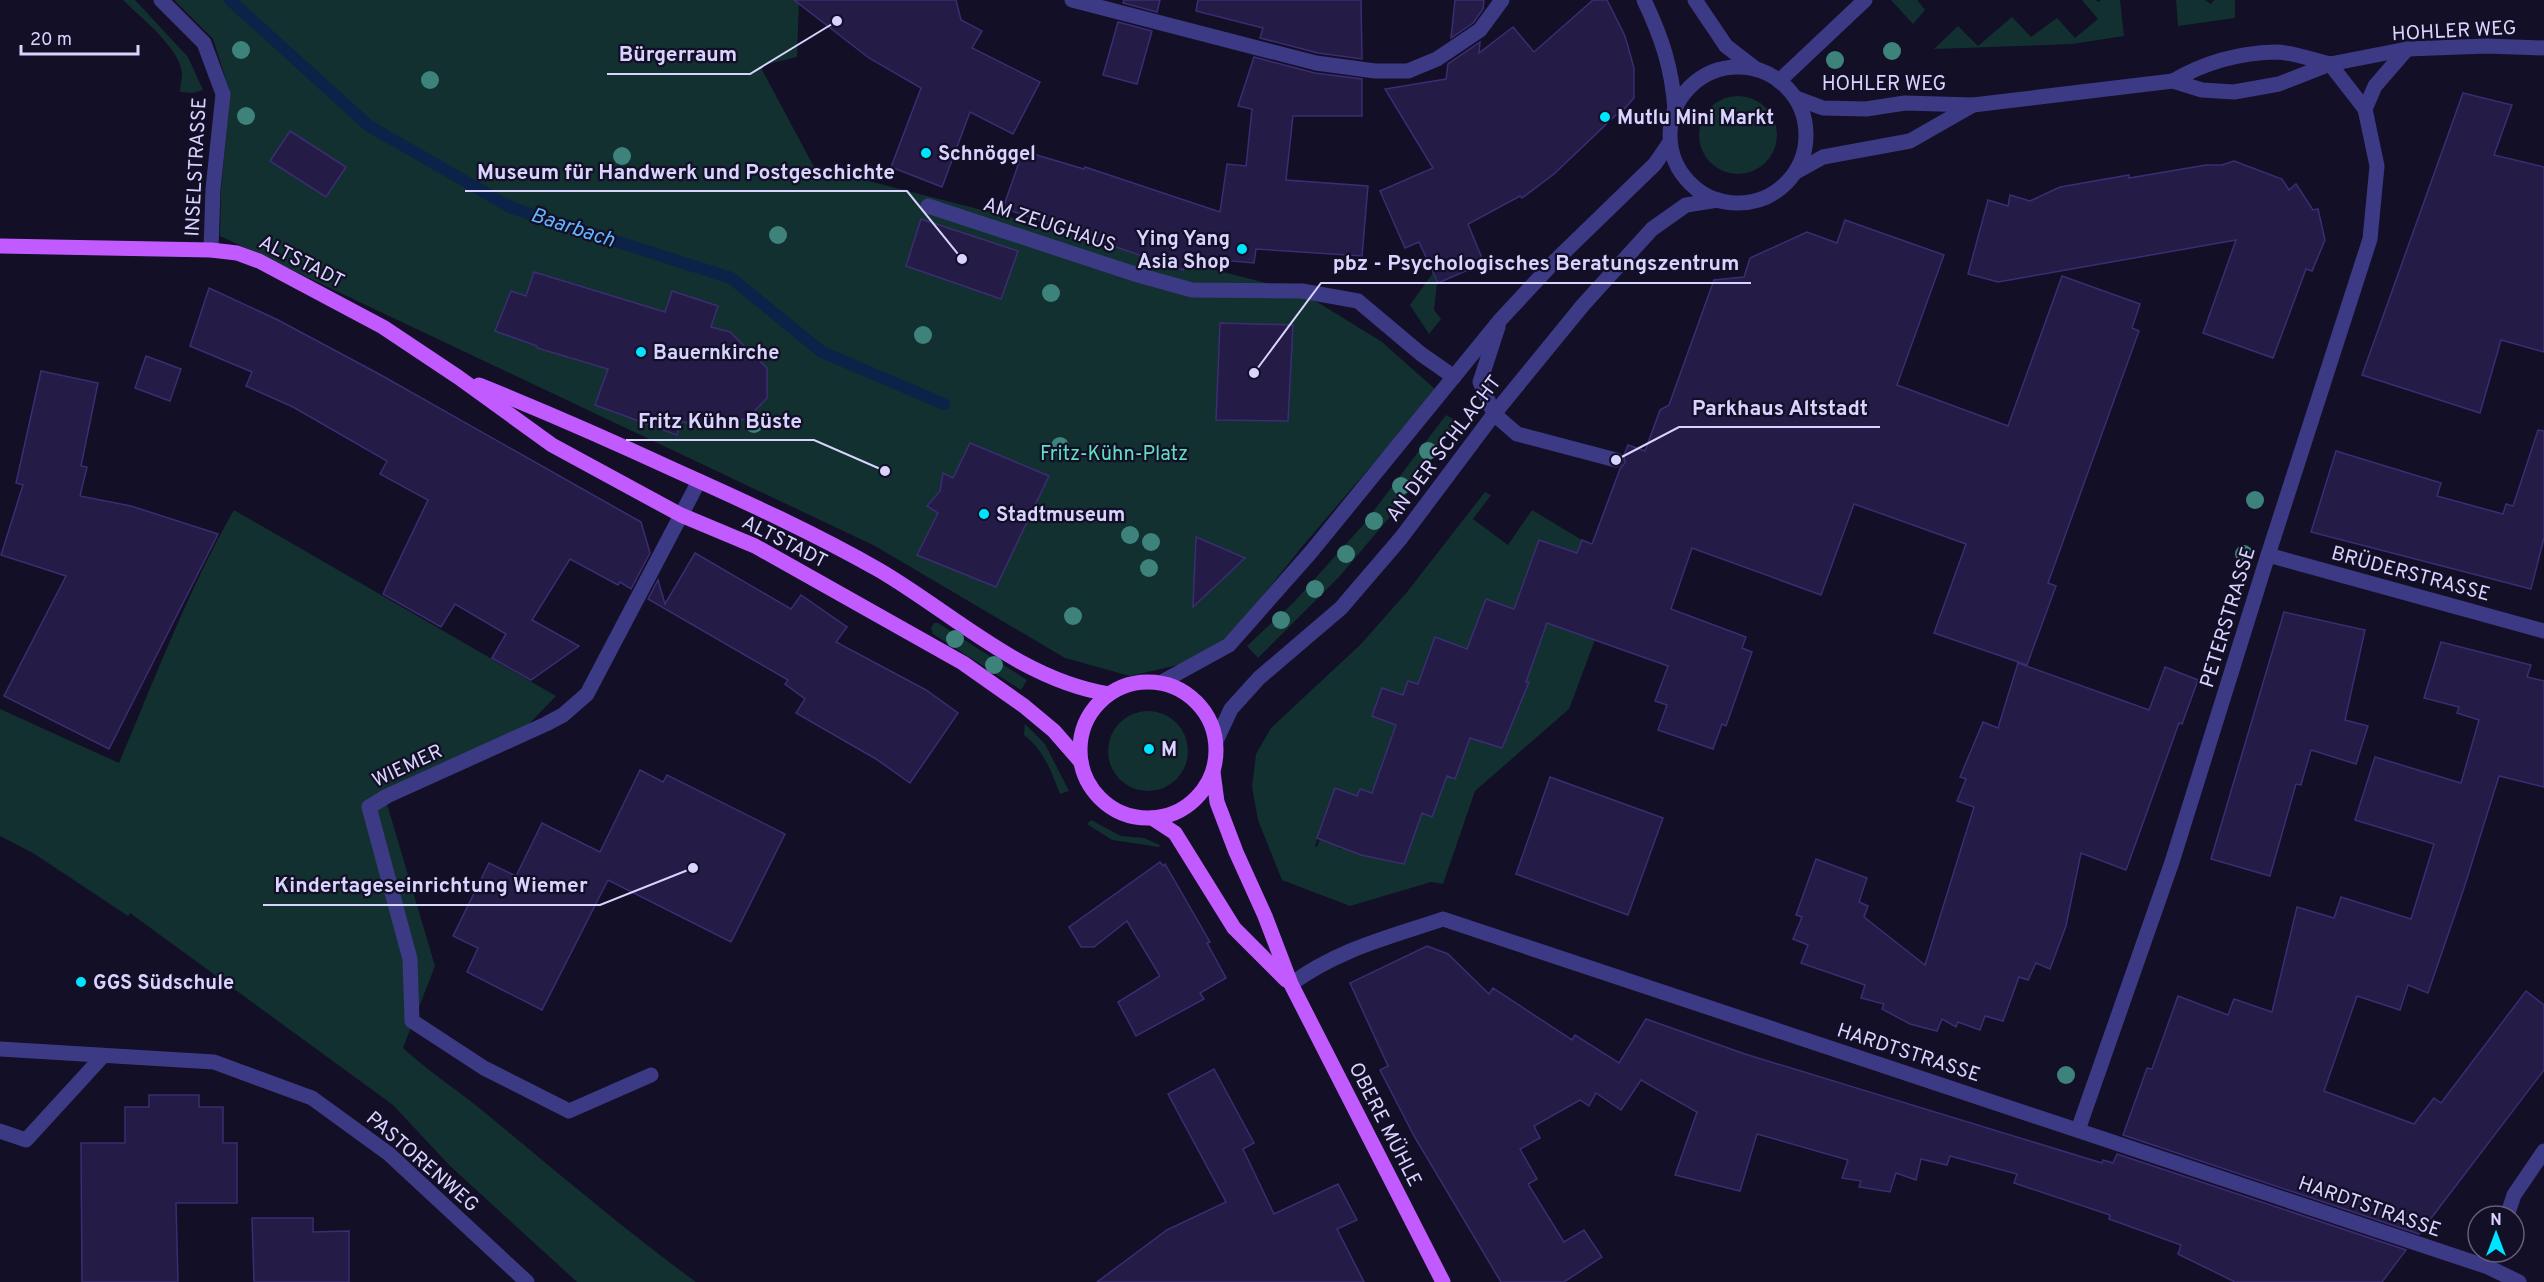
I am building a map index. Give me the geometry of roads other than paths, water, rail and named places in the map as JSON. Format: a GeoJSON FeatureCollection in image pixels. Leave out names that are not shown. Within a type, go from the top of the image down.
{"type":"FeatureCollection","features":[{"type":"Feature","properties":{"kind":"main road","name":"ALTSTADT"},"geometry":{"type":"LineString","coordinates":[[0,246],[211,249],[237,253],[294,278],[383,327],[458,376],[552,445],[681,515],[755,546],[963,663],[1054,731],[1081,762]]}},
{"type":"Feature","properties":{"kind":"main road","name":"ALTSTADT"},"geometry":{"type":"LineString","coordinates":[[458,376],[550,413],[770,513],[880,571],[992,645],[1044,675],[1084,690],[1109,694]]}},
{"type":"Feature","properties":{"kind":"main road"},"geometry":{"type":"LineString","coordinates":[[1160,683],[1180,690],[1197,703],[1210,720],[1216,741],[1213,772],[1192,802],[1173,813],[1152,818],[1136,817],[1120,812],[1105,803],[1088,783],[1081,762],[1081,736],[1096,705],[1109,694],[1133,684],[1160,683]]}},
{"type":"Feature","properties":{"kind":"main road","name":"OBERE MÜHLE"},"geometry":{"type":"LineString","coordinates":[[1213,772],[1217,802],[1236,852],[1265,916],[1290,984],[1443,1282]]}},
{"type":"Feature","properties":{"kind":"main road","name":"OBERE MÜHLE"},"geometry":{"type":"LineString","coordinates":[[1152,818],[1175,833],[1234,928],[1290,984]]}},
{"type":"Feature","properties":{"kind":"street","name":"INSELSTRASSE"},"geometry":{"type":"LineString","coordinates":[[161,0],[204,43],[223,94],[213,189],[211,249]]}},
{"type":"Feature","properties":{"kind":"street"},"geometry":{"type":"LineString","coordinates":[[1072,0],[1316,63],[1375,71],[1408,71],[1437,59],[1480,30],[1502,0]]}},
{"type":"Feature","properties":{"kind":"street"},"geometry":{"type":"LineString","coordinates":[[1644,0],[1660,35],[1673,77],[1675,110]]}},
{"type":"Feature","properties":{"kind":"street"},"geometry":{"type":"LineString","coordinates":[[1695,0],[1726,46],[1756,69],[1779,81],[1796,98],[1806,130],[1804,153],[1796,172],[1780,190],[1751,202],[1718,200],[1691,187],[1672,158],[1671,124],[1675,110],[1687,90],[1711,72],[1725,68],[1756,69]]}},
{"type":"Feature","properties":{"kind":"street"},"geometry":{"type":"LineString","coordinates":[[1779,81],[1865,0]]}},
{"type":"Feature","properties":{"kind":"street","name":"HOHLER WEG"},"geometry":{"type":"LineString","coordinates":[[1796,98],[1823,108],[1866,109],[1905,103],[1973,105],[2174,81],[2202,90],[2234,92],[2279,84],[2330,63],[2407,49],[2544,48]]}},
{"type":"Feature","properties":{"kind":"street"},"geometry":{"type":"LineString","coordinates":[[2365,109],[2375,86],[2407,49]]}},
{"type":"Feature","properties":{"kind":"street","name":"HOHLER WEG"},"geometry":{"type":"LineString","coordinates":[[2174,81],[2199,65],[2229,58],[2277,52],[2330,63]]}},
{"type":"Feature","properties":{"kind":"street","name":"PETERSTRASSE"},"geometry":{"type":"LineString","coordinates":[[2078,1130],[2172,862],[2370,239],[2377,166],[2365,109],[2330,63]]}},
{"type":"Feature","properties":{"kind":"street","name":"HOHLER WEG"},"geometry":{"type":"LineString","coordinates":[[1796,172],[1823,157],[1910,141],[1973,105]]}},
{"type":"Feature","properties":{"kind":"street","name":"AN DER SCHLACHT"},"geometry":{"type":"LineString","coordinates":[[1160,683],[1229,645],[1311,552],[1501,319],[1588,228],[1655,164],[1670,142]]}},
{"type":"Feature","properties":{"kind":"street","name":"AN DER SCHLACHT"},"geometry":{"type":"LineString","coordinates":[[1216,741],[1232,709],[1252,686],[1341,608],[1394,546],[1494,414],[1583,305],[1652,229],[1686,205],[1718,200]]}},
{"type":"Feature","properties":{"kind":"street","name":"AM ZEUGHAUS"},"geometry":{"type":"LineString","coordinates":[[928,206],[1138,275],[1192,290],[1302,291],[1358,301],[1421,354],[1454,377]]}},
{"type":"Feature","properties":{"kind":"street"},"geometry":{"type":"LineString","coordinates":[[1501,319],[1480,382],[1494,414],[1517,434],[1616,460]]}},
{"type":"Feature","properties":{"kind":"street","name":"WIEMER"},"geometry":{"type":"LineString","coordinates":[[651,1075],[569,1111],[484,1068],[412,1021],[410,959],[369,807],[387,796],[546,724],[563,715],[587,694],[699,481]]}},
{"type":"Feature","properties":{"kind":"street","name":"BRÜDERSTRASSE"},"geometry":{"type":"LineString","coordinates":[[2268,555],[2544,631]]}},
{"type":"Feature","properties":{"kind":"street","name":"HARDTSTRASSE"},"geometry":{"type":"LineString","coordinates":[[1290,984],[1315,967],[1362,944],[1443,920],[2488,1267],[2519,1282]]}},
{"type":"Feature","properties":{"kind":"street","name":"PASTORENWEG"},"geometry":{"type":"LineString","coordinates":[[0,1049],[214,1062],[312,1098],[390,1154],[527,1282]]}},
{"type":"Feature","properties":{"kind":"street"},"geometry":{"type":"LineString","coordinates":[[0,1131],[26,1140],[103,1056]]}},
{"type":"Feature","properties":{"kind":"street"},"geometry":{"type":"LineString","coordinates":[[2511,1204],[2514,1195],[2544,1151]]}},
{"type":"Feature","properties":{"kind":"waterway","name":"Baarbach"},"geometry":{"type":"LineString","coordinates":[[230,0],[369,126],[512,208],[731,278],[822,352],[944,404]]}},
{"type":"Feature","properties":{"kind":"place","name":"Bürgerraum"},"geometry":{"type":"Point","coordinates":[837,21]}},
{"type":"Feature","properties":{"kind":"place","name":"Mutlu Mini Markt"},"geometry":{"type":"Point","coordinates":[1605,117]}},
{"type":"Feature","properties":{"kind":"place","name":"Schnöggel"},"geometry":{"type":"Point","coordinates":[926,153]}},
{"type":"Feature","properties":{"kind":"place","name":"Ying Yang Asia Shop"},"geometry":{"type":"Point","coordinates":[1242,249]}},
{"type":"Feature","properties":{"kind":"place","name":"Museum für Handwerk und Postgeschichte"},"geometry":{"type":"Point","coordinates":[962,259]}},
{"type":"Feature","properties":{"kind":"place","name":"Bauernkirche"},"geometry":{"type":"Point","coordinates":[641,352]}},
{"type":"Feature","properties":{"kind":"place","name":"pbz - Psychologisches Beratungszentrum"},"geometry":{"type":"Point","coordinates":[1254,373]}},
{"type":"Feature","properties":{"kind":"place","name":"Parkhaus Altstadt"},"geometry":{"type":"Point","coordinates":[1616,460]}},
{"type":"Feature","properties":{"kind":"place","name":"Fritz Kühn Büste"},"geometry":{"type":"Point","coordinates":[885,471]}},
{"type":"Feature","properties":{"kind":"place","name":"Stadtmuseum"},"geometry":{"type":"Point","coordinates":[984,514]}},
{"type":"Feature","properties":{"kind":"place","name":"M"},"geometry":{"type":"Point","coordinates":[1149,749]}},
{"type":"Feature","properties":{"kind":"place","name":"Kindertageseinrichtung Wiemer"},"geometry":{"type":"Point","coordinates":[693,868]}},
{"type":"Feature","properties":{"kind":"place","name":"GGS Südschule"},"geometry":{"type":"Point","coordinates":[81,982]}},
{"type":"Feature","properties":{"kind":"park label","name":"Fritz-Kühn-Platz"},"geometry":{"type":"Point","coordinates":[1114,453]}}]}
